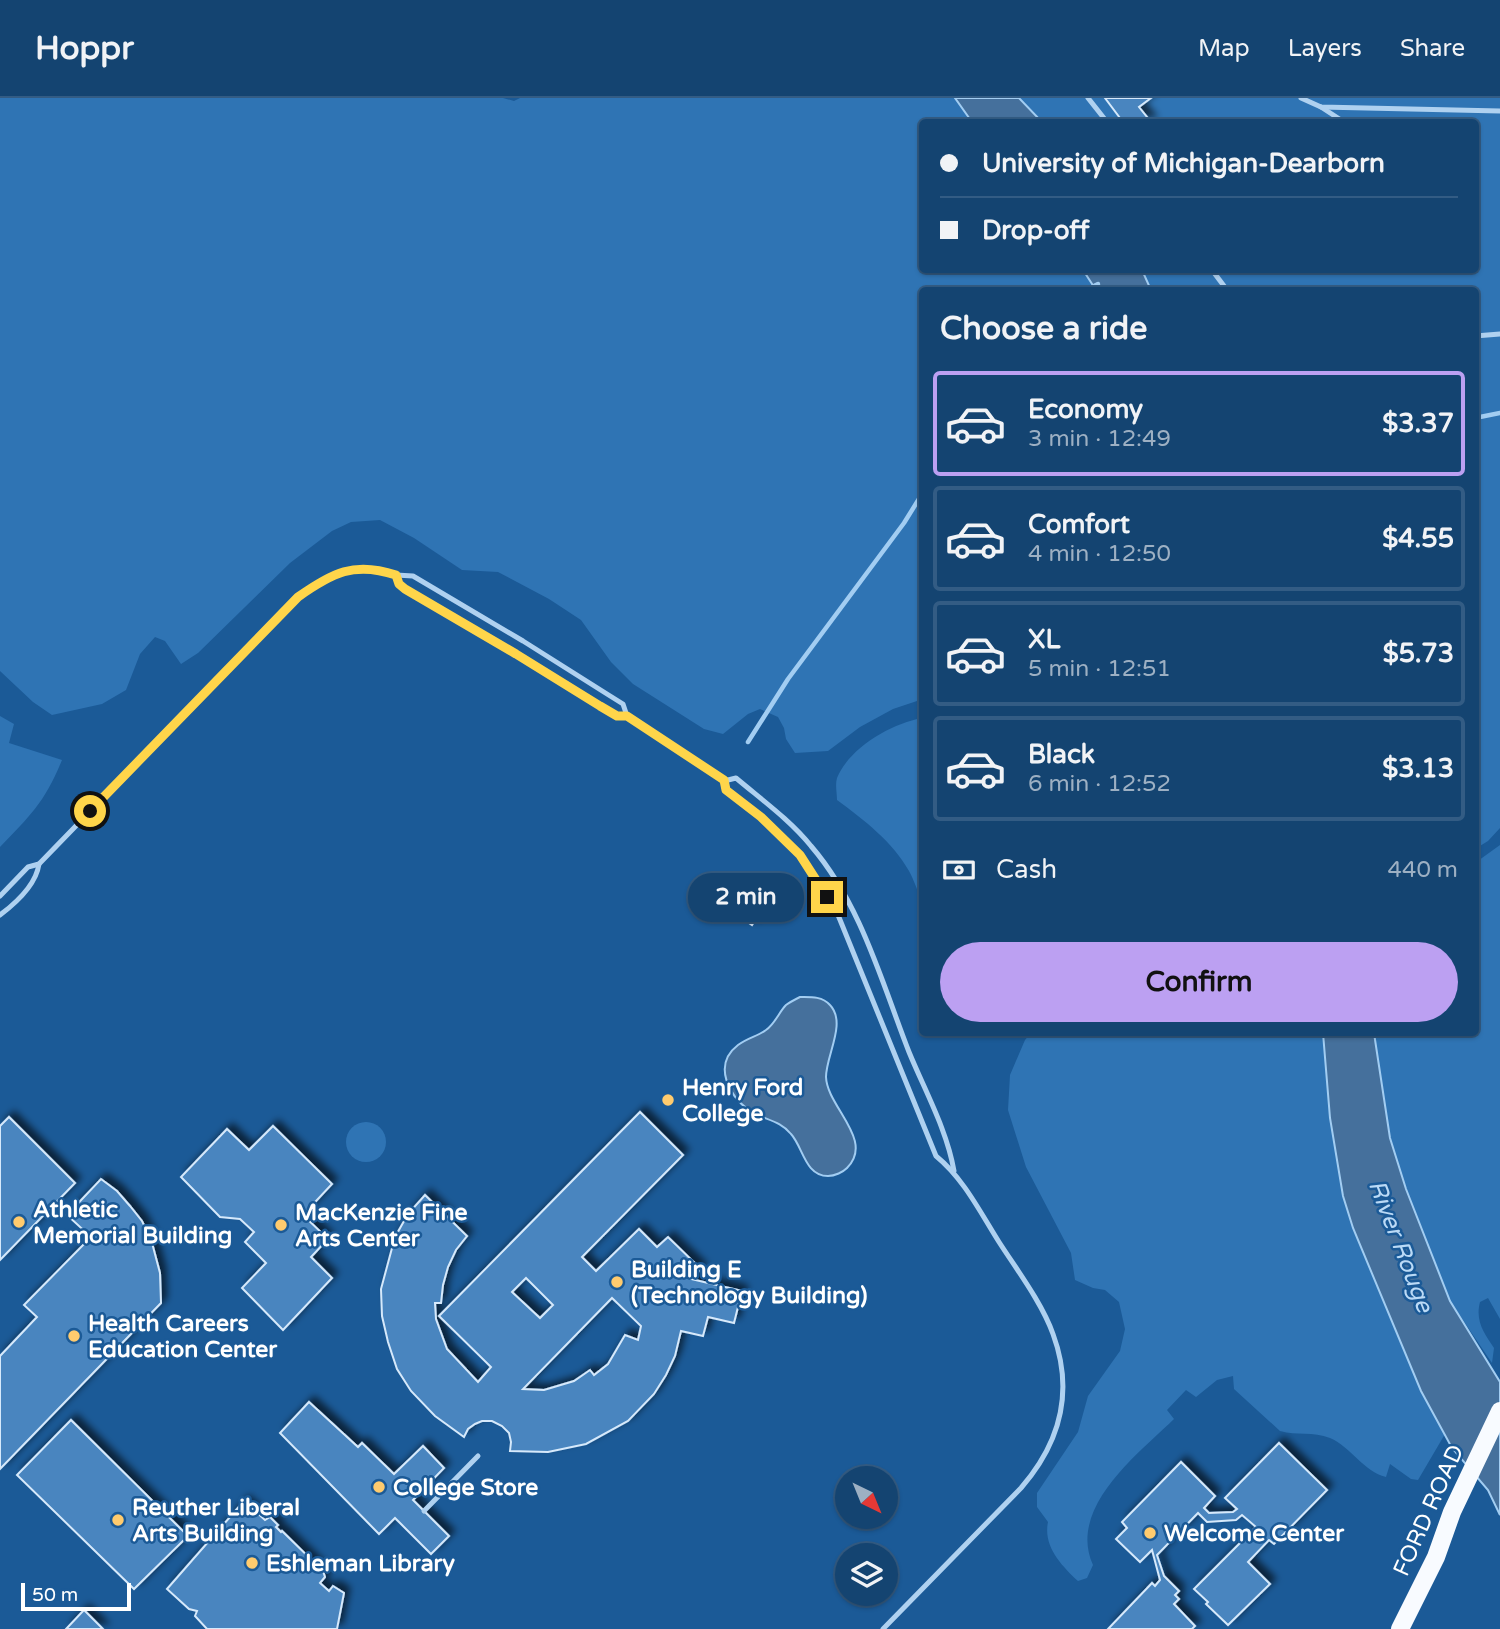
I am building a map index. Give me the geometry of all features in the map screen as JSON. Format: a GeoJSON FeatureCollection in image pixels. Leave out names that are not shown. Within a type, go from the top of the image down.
{"type":"FeatureCollection","features":[{"type":"Feature","properties":{"kind":"main road","name":"FORD ROAD"},"geometry":{"type":"LineString","coordinates":[[1400,1629],[1436,1557],[1452,1512],[1500,1411]]}},
{"type":"Feature","properties":{"kind":"lane"},"geometry":{"type":"LineString","coordinates":[[1088,98],[1105,119]]}},
{"type":"Feature","properties":{"kind":"lane"},"geometry":{"type":"LineString","coordinates":[[1301,98],[1339,119]]}},
{"type":"Feature","properties":{"kind":"lane"},"geometry":{"type":"LineString","coordinates":[[1321,107],[1500,111]]}},
{"type":"Feature","properties":{"kind":"lane"},"geometry":{"type":"LineString","coordinates":[[1479,336],[1500,334]]}},
{"type":"Feature","properties":{"kind":"lane"},"geometry":{"type":"LineString","coordinates":[[0,896],[28,867],[39,864],[298,597],[326,578],[348,569],[380,570],[413,576],[622,704],[627,716]]}},
{"type":"Feature","properties":{"kind":"lane"},"geometry":{"type":"LineString","coordinates":[[396,575],[399,584],[405,589],[608,711],[617,716],[627,716],[724,780],[736,778],[812,846],[838,884],[864,936],[950,1148],[954,1171]]}},
{"type":"Feature","properties":{"kind":"lane"},"geometry":{"type":"LineString","coordinates":[[724,780],[726,790],[761,817],[800,855],[836,910],[936,1156],[954,1171],[1025,1283],[1053,1333],[1060,1363],[1064,1394],[1051,1446],[1038,1469],[883,1629]]}},
{"type":"Feature","properties":{"kind":"lane"},"geometry":{"type":"LineString","coordinates":[[0,915],[28,888],[37,876],[39,864]]}},
{"type":"Feature","properties":{"kind":"lane"},"geometry":{"type":"LineString","coordinates":[[424,1511],[478,1456]]}},
{"type":"Feature","properties":{"kind":"shaded area"},"geometry":{"type":"Polygon","coordinates":[[[0,98],[503,98],[514,101],[520,98],[955,98],[970,119],[919,119],[919,273],[1085,273],[1094,287],[919,287],[919,701],[893,709],[860,727],[828,751],[795,753],[786,739],[778,717],[760,709],[748,714],[723,734],[704,729],[633,684],[611,662],[581,620],[549,599],[498,572],[462,570],[414,538],[380,520],[351,522],[332,531],[290,563],[198,653],[181,664],[165,641],[155,637],[140,654],[126,690],[102,704],[52,715],[33,702],[0,671],[0,98]]]}},
{"type":"Feature","properties":{"kind":"shaded area"},"geometry":{"type":"Polygon","coordinates":[[[1019,98],[1500,98],[1500,828],[1479,847],[1479,287],[1150,287],[1143,273],[1479,273],[1479,119],[1039,119],[1019,98]]]}},
{"type":"Feature","properties":{"kind":"shaded area"},"geometry":{"type":"Polygon","coordinates":[[[0,716],[14,724],[9,743],[62,760],[36,808],[0,847],[0,716]]]}},
{"type":"Feature","properties":{"kind":"shaded area"},"geometry":{"type":"Polygon","coordinates":[[[919,719],[919,895],[911,875],[895,850],[837,800],[836,786],[843,767],[861,747],[885,731],[919,719]]]}},
{"type":"Feature","properties":{"kind":"shaded area"},"geometry":{"type":"Polygon","coordinates":[[[1500,845],[1500,1319],[1488,1298],[1480,1302],[1479,1309],[1481,1326],[1494,1348],[1492,1363],[1450,1301],[1406,1189],[1390,1138],[1374,1036],[1479,1036],[1479,860],[1500,845]]]}},
{"type":"Feature","properties":{"kind":"shaded area"},"geometry":{"type":"Polygon","coordinates":[[[1028,1036],[1323,1036],[1330,1118],[1343,1196],[1353,1228],[1403,1349],[1445,1434],[1418,1480],[1411,1479],[1390,1464],[1386,1477],[1378,1474],[1330,1438],[1280,1431],[1234,1389],[1233,1376],[1217,1380],[1196,1397],[1186,1390],[1167,1410],[1174,1419],[1126,1466],[1098,1503],[1090,1523],[1088,1544],[1093,1565],[1087,1578],[1078,1581],[1065,1568],[1048,1539],[1048,1522],[1037,1507],[1037,1493],[1078,1432],[1088,1396],[1120,1351],[1125,1329],[1119,1302],[1105,1290],[1075,1280],[1071,1253],[1026,1167],[1008,1110],[1010,1075],[1028,1036]]]}},
{"type":"Feature","properties":{"kind":"shaded area"},"geometry":{"type":"Polygon","coordinates":[[[366,1122],[380,1128],[386,1142],[380,1156],[366,1162],[352,1156],[346,1142],[352,1128],[366,1122]]]}},
{"type":"Feature","properties":{"kind":"water"},"geometry":{"type":"Polygon","coordinates":[[[955,98],[1019,98],[1039,119],[970,119],[955,98]]]}},
{"type":"Feature","properties":{"kind":"water"},"geometry":{"type":"Polygon","coordinates":[[[1085,273],[1143,273],[1150,287],[1094,287],[1085,273]]]}},
{"type":"Feature","properties":{"kind":"water"},"geometry":{"type":"Polygon","coordinates":[[[800,997],[827,1002],[835,1012],[837,1021],[826,1077],[828,1088],[856,1146],[854,1157],[847,1168],[831,1176],[820,1175],[814,1171],[787,1129],[742,1105],[726,1080],[726,1062],[730,1053],[741,1043],[763,1032],[786,1005],[800,997]]]}},
{"type":"Feature","properties":{"kind":"water","name":"River Rouge"},"geometry":{"type":"Polygon","coordinates":[[[1323,1036],[1374,1036],[1390,1138],[1406,1189],[1450,1301],[1500,1382],[1500,1515],[1488,1490],[1452,1448],[1421,1391],[1353,1228],[1343,1196],[1330,1118],[1323,1036]]]}},
{"type":"Feature","properties":{"kind":"building"},"geometry":{"type":"Polygon","coordinates":[[[1105,98],[1151,98],[1139,107],[1149,119],[1121,119],[1105,98]]]}},
{"type":"Feature","properties":{"kind":"building"},"geometry":{"type":"Polygon","coordinates":[[[747,897],[763,908],[752,925],[736,914],[747,897]]]}},
{"type":"Feature","properties":{"kind":"building","name":"Building E (Technology Building)"},"geometry":{"type":"Polygon","coordinates":[[[640,1112],[683,1155],[582,1257],[596,1271],[639,1229],[657,1247],[668,1237],[701,1269],[691,1279],[742,1291],[734,1323],[708,1317],[703,1336],[681,1331],[675,1356],[666,1375],[654,1394],[628,1421],[586,1444],[548,1452],[510,1451],[509,1433],[492,1421],[475,1424],[468,1429],[464,1437],[435,1416],[411,1391],[397,1369],[382,1316],[381,1289],[395,1237],[408,1214],[425,1195],[467,1236],[448,1267],[441,1303],[435,1303],[436,1319],[447,1349],[478,1382],[491,1367],[439,1316],[640,1112]],[[526,1278],[512,1292],[540,1318],[553,1305],[526,1278]],[[612,1298],[523,1389],[544,1390],[574,1381],[590,1370],[594,1375],[608,1364],[625,1335],[638,1340],[641,1326],[612,1298]]]}},
{"type":"Feature","properties":{"kind":"building","name":"Athletic Memorial Building"},"geometry":{"type":"Polygon","coordinates":[[[9,1117],[75,1183],[0,1260],[0,1126],[9,1117]]]}},
{"type":"Feature","properties":{"kind":"building","name":"MacKenzie Fine Arts Center"},"geometry":{"type":"Polygon","coordinates":[[[273,1126],[332,1184],[303,1215],[328,1239],[311,1257],[332,1278],[283,1330],[242,1288],[266,1263],[245,1242],[254,1232],[240,1219],[220,1217],[181,1177],[227,1129],[249,1150],[273,1126]]]}},
{"type":"Feature","properties":{"kind":"building","name":"Health Careers Education Center"},"geometry":{"type":"Polygon","coordinates":[[[101,1179],[117,1191],[130,1206],[151,1239],[160,1273],[161,1303],[0,1469],[0,1356],[37,1317],[24,1305],[91,1237],[67,1215],[101,1179]]]}},
{"type":"Feature","properties":{"kind":"building","name":"College Store"},"geometry":{"type":"Polygon","coordinates":[[[309,1402],[358,1447],[362,1443],[394,1474],[423,1446],[444,1468],[413,1500],[449,1536],[431,1554],[395,1518],[379,1534],[280,1433],[309,1402]]]}},
{"type":"Feature","properties":{"kind":"building","name":"Reuther Liberal Arts Building"},"geometry":{"type":"Polygon","coordinates":[[[71,1420],[188,1536],[134,1589],[17,1475],[71,1420]]]}},
{"type":"Feature","properties":{"kind":"building","name":"Welcome Center"},"geometry":{"type":"Polygon","coordinates":[[[1279,1443],[1327,1490],[1274,1544],[1269,1540],[1248,1562],[1270,1584],[1228,1625],[1206,1604],[1208,1602],[1194,1589],[1256,1527],[1242,1515],[1236,1520],[1207,1522],[1198,1513],[1157,1555],[1164,1576],[1179,1591],[1175,1595],[1179,1599],[1174,1604],[1195,1626],[1192,1629],[1108,1629],[1152,1583],[1155,1586],[1160,1580],[1152,1550],[1140,1562],[1116,1539],[1127,1528],[1122,1522],[1181,1462],[1215,1496],[1204,1508],[1209,1513],[1233,1512],[1237,1509],[1225,1498],[1279,1443]]]}},
{"type":"Feature","properties":{"kind":"building","name":"Eshleman Library"},"geometry":{"type":"Polygon","coordinates":[[[244,1501],[265,1520],[270,1517],[278,1525],[276,1527],[323,1571],[325,1577],[320,1583],[329,1591],[333,1586],[344,1593],[337,1629],[207,1629],[195,1616],[197,1611],[189,1609],[167,1589],[244,1501]]]}},
{"type":"Feature","properties":{"kind":"building"},"geometry":{"type":"Polygon","coordinates":[[[84,1610],[103,1629],[66,1629],[84,1610]]]}},
{"type":"Feature","properties":{"kind":"waterway"},"geometry":{"type":"LineString","coordinates":[[1092,287],[1098,284]]}},
{"type":"Feature","properties":{"kind":"waterway"},"geometry":{"type":"LineString","coordinates":[[1479,417],[1500,413]]}},
{"type":"Feature","properties":{"kind":"waterway"},"geometry":{"type":"LineString","coordinates":[[748,742],[788,679],[919,499]]}},
{"type":"Feature","properties":{"kind":"place","name":"Henry Ford College"},"geometry":{"type":"Point","coordinates":[668,1100]}},
{"type":"Feature","properties":{"kind":"place","name":"Athletic Memorial Building"},"geometry":{"type":"Point","coordinates":[19,1222]}},
{"type":"Feature","properties":{"kind":"place","name":"MacKenzie Fine Arts Center"},"geometry":{"type":"Point","coordinates":[281,1225]}},
{"type":"Feature","properties":{"kind":"place","name":"Building E (Technology Building)"},"geometry":{"type":"Point","coordinates":[617,1282]}},
{"type":"Feature","properties":{"kind":"place","name":"Health Careers Education Center"},"geometry":{"type":"Point","coordinates":[74,1336]}},
{"type":"Feature","properties":{"kind":"place","name":"College Store"},"geometry":{"type":"Point","coordinates":[379,1487]}},
{"type":"Feature","properties":{"kind":"place","name":"Reuther Liberal Arts Building"},"geometry":{"type":"Point","coordinates":[118,1520]}},
{"type":"Feature","properties":{"kind":"place","name":"Welcome Center"},"geometry":{"type":"Point","coordinates":[1150,1533]}},
{"type":"Feature","properties":{"kind":"place","name":"Eshleman Library"},"geometry":{"type":"Point","coordinates":[252,1563]}},
{"type":"Feature","properties":{"kind":"route"},"geometry":{"type":"LineString","coordinates":[[90,811],[298,597],[326,578],[348,569],[364,568],[396,575],[399,584],[405,589],[617,716],[627,716],[724,780],[726,790],[761,817],[800,855],[827,897]]}}]}
